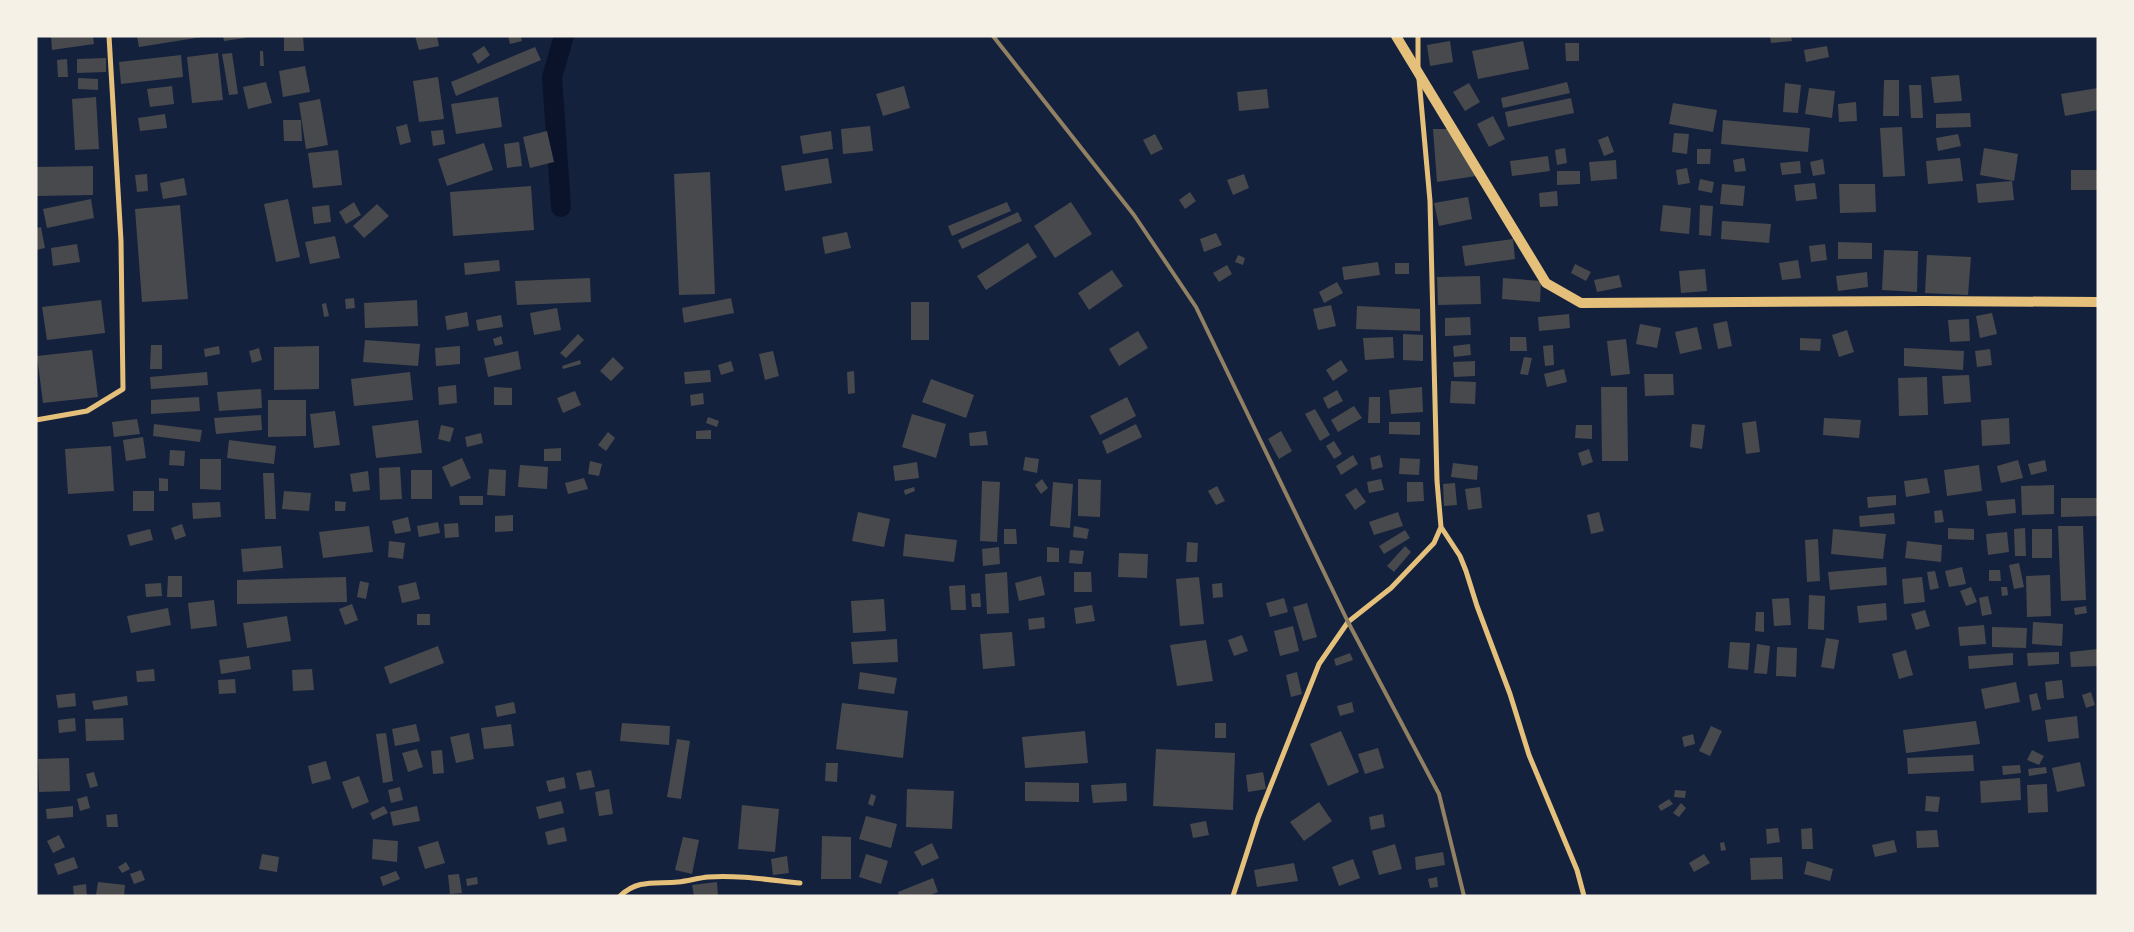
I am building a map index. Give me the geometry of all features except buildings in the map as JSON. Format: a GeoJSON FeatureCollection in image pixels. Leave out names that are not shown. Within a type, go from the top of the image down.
{"type":"FeatureCollection","features":[{"type":"Feature","properties":{"kind":"main road"},"geometry":{"type":"LineString","coordinates":[[1396,36],[1546,282],[1580,303],[2098,302]]}},
{"type":"Feature","properties":{"kind":"street"},"geometry":{"type":"LineString","coordinates":[[36,420],[87,411],[123,389],[121,240],[109,36]]}},
{"type":"Feature","properties":{"kind":"street"},"geometry":{"type":"LineString","coordinates":[[1418,36],[1418,71],[1430,201],[1437,482],[1441,527],[1460,556],[1466,571],[1510,694],[1529,755],[1577,870],[1584,896]]}},
{"type":"Feature","properties":{"kind":"street"},"geometry":{"type":"LineString","coordinates":[[1233,896],[1258,818],[1319,664],[1348,622],[1391,588],[1434,543],[1441,527]]}},
{"type":"Feature","properties":{"kind":"street"},"geometry":{"type":"LineString","coordinates":[[620,896],[630,887],[647,883],[678,882],[707,877],[742,877],[800,883]]}},
{"type":"Feature","properties":{"kind":"waterway"},"geometry":{"type":"LineString","coordinates":[[561,207],[552,77],[564,36]]}},
{"type":"Feature","properties":{"kind":"railway"},"geometry":{"type":"LineString","coordinates":[[993,36],[1134,215],[1196,307],[1348,622],[1439,794],[1464,896]]}}]}
